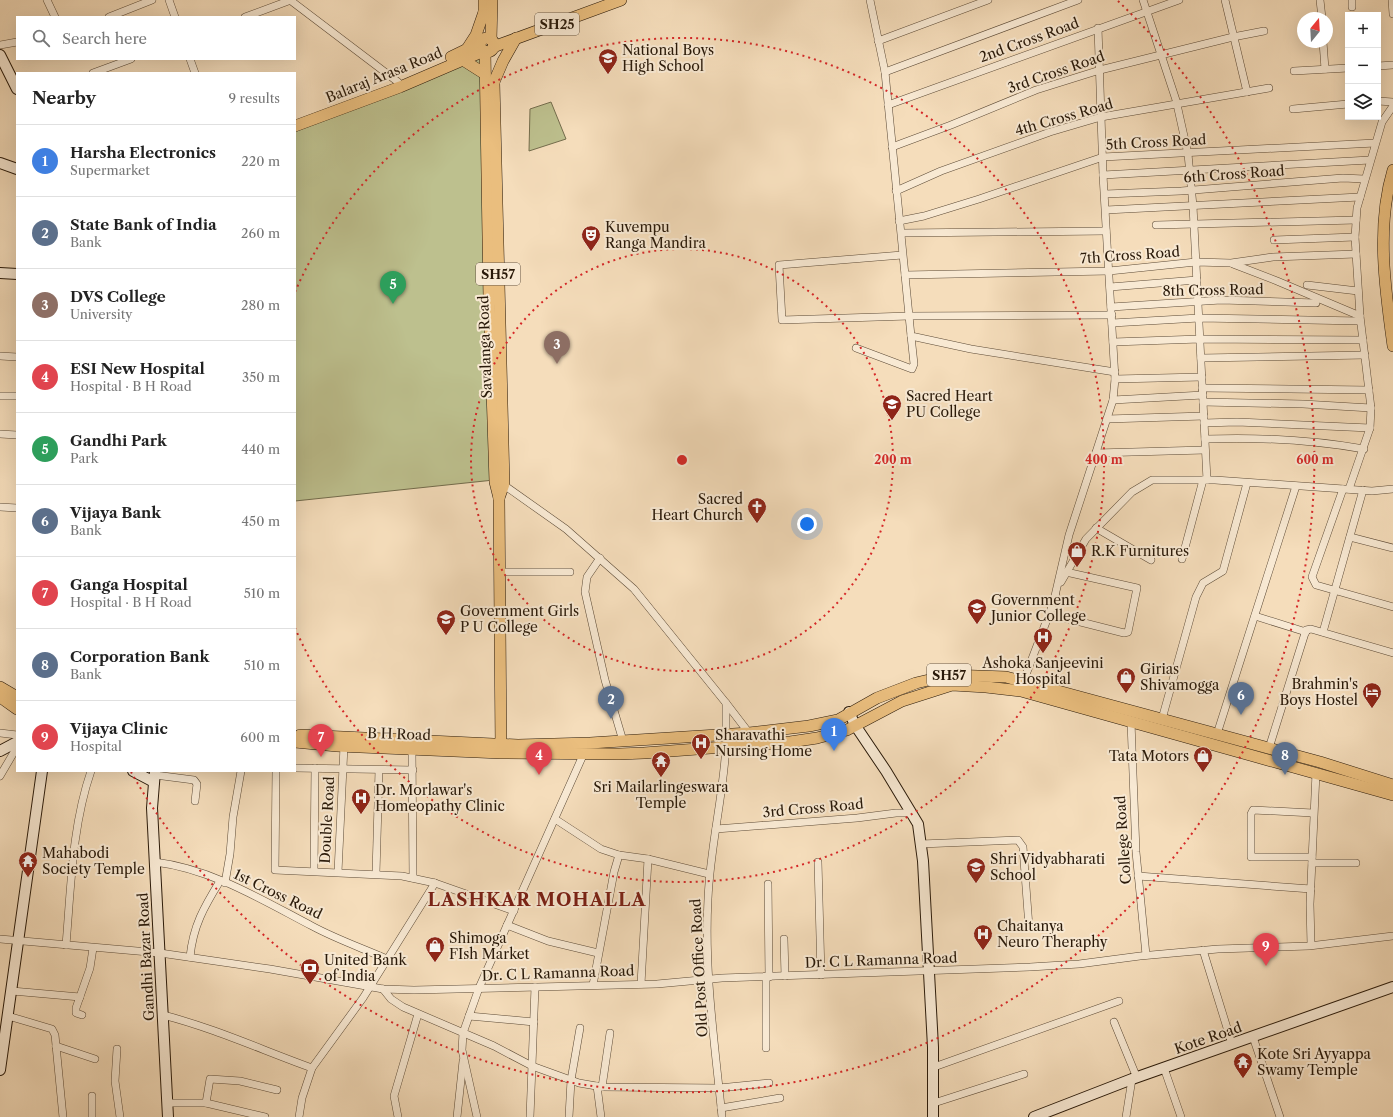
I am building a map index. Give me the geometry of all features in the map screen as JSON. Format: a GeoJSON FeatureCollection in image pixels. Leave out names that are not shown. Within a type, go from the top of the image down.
{"type":"FeatureCollection","features":[{"type":"Feature","properties":{"kind":"main road","name":"Savalanga Road"},"geometry":{"type":"LineString","coordinates":[[484,0],[490,78],[500,498],[501,748]]}},
{"type":"Feature","properties":{"kind":"main road","name":"Savalanga Road"},"geometry":{"type":"LineString","coordinates":[[488,45],[492,0]]}},
{"type":"Feature","properties":{"kind":"main road","name":"SH25"},"geometry":{"type":"LineString","coordinates":[[488,45],[601,0]]}},
{"type":"Feature","properties":{"kind":"main road","name":"SH25"},"geometry":{"type":"LineString","coordinates":[[488,45],[516,38],[621,0]]}},
{"type":"Feature","properties":{"kind":"main road"},"geometry":{"type":"LineString","coordinates":[[465,55],[476,35],[484,12]]}},
{"type":"Feature","properties":{"kind":"main road"},"geometry":{"type":"LineString","coordinates":[[465,55],[490,78],[503,61],[516,38]]}},
{"type":"Feature","properties":{"kind":"main road"},"geometry":{"type":"LineString","coordinates":[[296,120],[399,84],[488,45]]}},
{"type":"Feature","properties":{"kind":"main road","name":"Balaraj Arasa Road"},"geometry":{"type":"LineString","coordinates":[[296,126],[399,84]]}},
{"type":"Feature","properties":{"kind":"main road"},"geometry":{"type":"LineString","coordinates":[[1393,170],[1384,252],[1393,346]]}},
{"type":"Feature","properties":{"kind":"main road"},"geometry":{"type":"LineString","coordinates":[[1390,206],[1390,231],[1393,268]]}},
{"type":"Feature","properties":{"kind":"main road","name":"SH57"},"geometry":{"type":"LineString","coordinates":[[501,748],[542,744],[623,741],[749,733],[809,726],[838,720],[849,712],[877,698],[916,683],[950,675],[1006,677],[1022,686],[1131,722],[1393,795]]}},
{"type":"Feature","properties":{"kind":"main road","name":"SH57"},"geometry":{"type":"LineString","coordinates":[[501,748],[619,754],[800,740],[847,730],[902,701],[952,685],[1022,686],[1162,719],[1269,748],[1393,785]]}},
{"type":"Feature","properties":{"kind":"main road"},"geometry":{"type":"LineString","coordinates":[[9,693],[16,707]]}},
{"type":"Feature","properties":{"kind":"main road"},"geometry":{"type":"LineString","coordinates":[[296,735],[501,748]]}},
{"type":"Feature","properties":{"kind":"main road","name":"B H Road"},"geometry":{"type":"LineString","coordinates":[[296,742],[412,749],[501,748]]}},
{"type":"Feature","properties":{"kind":"street"},"geometry":{"type":"LineString","coordinates":[[47,0],[55,16]]}},
{"type":"Feature","properties":{"kind":"street"},"geometry":{"type":"LineString","coordinates":[[112,16],[152,0]]}},
{"type":"Feature","properties":{"kind":"street"},"geometry":{"type":"LineString","coordinates":[[169,0],[176,16]]}},
{"type":"Feature","properties":{"kind":"street"},"geometry":{"type":"LineString","coordinates":[[248,16],[291,0],[399,84]]}},
{"type":"Feature","properties":{"kind":"street"},"geometry":{"type":"LineString","coordinates":[[856,348],[912,369],[914,364],[885,72],[870,0]]}},
{"type":"Feature","properties":{"kind":"street"},"geometry":{"type":"LineString","coordinates":[[878,41],[988,0]]}},
{"type":"Feature","properties":{"kind":"street"},"geometry":{"type":"LineString","coordinates":[[885,72],[1078,0]]}},
{"type":"Feature","properties":{"kind":"street"},"geometry":{"type":"LineString","coordinates":[[1143,0],[1177,105],[1188,154],[1193,206],[1206,450],[1205,480],[1182,559]]}},
{"type":"Feature","properties":{"kind":"street","name":"2nd Cross Road"},"geometry":{"type":"LineString","coordinates":[[888,105],[1179,0]]}},
{"type":"Feature","properties":{"kind":"street"},"geometry":{"type":"LineString","coordinates":[[1225,0],[1247,92]]}},
{"type":"Feature","properties":{"kind":"street"},"geometry":{"type":"LineString","coordinates":[[1320,0],[1321,12]]}},
{"type":"Feature","properties":{"kind":"street"},"geometry":{"type":"LineString","coordinates":[[1392,0],[1393,14]]}},
{"type":"Feature","properties":{"kind":"street"},"geometry":{"type":"LineString","coordinates":[[1054,600],[1069,535],[1113,400],[1115,376],[1110,271],[1103,175],[1098,28]]}},
{"type":"Feature","properties":{"kind":"street","name":"3rd Cross Road"},"geometry":{"type":"LineString","coordinates":[[892,147],[950,126],[1036,90],[1100,70],[1161,54],[1264,31]]}},
{"type":"Feature","properties":{"kind":"street"},"geometry":{"type":"LineString","coordinates":[[0,45],[16,42]]}},
{"type":"Feature","properties":{"kind":"street"},"geometry":{"type":"LineString","coordinates":[[1323,48],[1325,69]]}},
{"type":"Feature","properties":{"kind":"street"},"geometry":{"type":"LineString","coordinates":[[0,55],[16,87]]}},
{"type":"Feature","properties":{"kind":"street"},"geometry":{"type":"LineString","coordinates":[[96,72],[128,60]]}},
{"type":"Feature","properties":{"kind":"street"},"geometry":{"type":"LineString","coordinates":[[190,60],[195,72]]}},
{"type":"Feature","properties":{"kind":"street"},"geometry":{"type":"LineString","coordinates":[[1381,66],[1393,65]]}},
{"type":"Feature","properties":{"kind":"street"},"geometry":{"type":"LineString","coordinates":[[1294,71],[1345,68]]}},
{"type":"Feature","properties":{"kind":"street","name":"4th Cross Road"},"geometry":{"type":"LineString","coordinates":[[896,190],[942,171],[1043,134],[1101,117],[1269,88]]}},
{"type":"Feature","properties":{"kind":"street"},"geometry":{"type":"LineString","coordinates":[[1381,101],[1393,102]]}},
{"type":"Feature","properties":{"kind":"street"},"geometry":{"type":"LineString","coordinates":[[1293,109],[1345,104]]}},
{"type":"Feature","properties":{"kind":"street"},"geometry":{"type":"LineString","coordinates":[[1393,106],[1382,122],[1375,143],[1364,180],[1356,220],[1355,237],[1358,291],[1371,408],[1370,428],[1364,449],[1346,489],[1312,577],[1316,585],[1393,607]]}},
{"type":"Feature","properties":{"kind":"street","name":"5th Cross Road"},"geometry":{"type":"LineString","coordinates":[[899,221],[924,216],[979,199],[1103,157],[1188,154],[1240,149],[1375,143]]}},
{"type":"Feature","properties":{"kind":"street"},"geometry":{"type":"LineString","coordinates":[[1103,175],[1370,160]]}},
{"type":"Feature","properties":{"kind":"street"},"geometry":{"type":"LineString","coordinates":[[0,163],[16,169]]}},
{"type":"Feature","properties":{"kind":"street","name":"6th Cross Road"},"geometry":{"type":"LineString","coordinates":[[1105,194],[1191,190],[1343,178],[1364,180]]}},
{"type":"Feature","properties":{"kind":"street"},"geometry":{"type":"LineString","coordinates":[[1106,210],[1360,197]]}},
{"type":"Feature","properties":{"kind":"street"},"geometry":{"type":"LineString","coordinates":[[1156,224],[1356,220]]}},
{"type":"Feature","properties":{"kind":"street"},"geometry":{"type":"LineString","coordinates":[[902,233],[1106,231]]}},
{"type":"Feature","properties":{"kind":"street"},"geometry":{"type":"LineString","coordinates":[[1274,240],[1355,237]]}},
{"type":"Feature","properties":{"kind":"street","name":"7th Cross Road"},"geometry":{"type":"LineString","coordinates":[[905,275],[1110,271],[1196,262],[1231,263],[1273,257],[1356,254]]}},
{"type":"Feature","properties":{"kind":"street"},"geometry":{"type":"LineString","coordinates":[[902,255],[779,265],[782,320],[909,316],[1112,315]]}},
{"type":"Feature","properties":{"kind":"street"},"geometry":{"type":"LineString","coordinates":[[1231,263],[1277,280],[1360,319]]}},
{"type":"Feature","properties":{"kind":"street"},"geometry":{"type":"LineString","coordinates":[[0,273],[16,274]]}},
{"type":"Feature","properties":{"kind":"street"},"geometry":{"type":"LineString","coordinates":[[1110,287],[1197,280]]}},
{"type":"Feature","properties":{"kind":"street"},"geometry":{"type":"LineString","coordinates":[[1307,285],[1358,291]]}},
{"type":"Feature","properties":{"kind":"street","name":"8th Cross Road"},"geometry":{"type":"LineString","coordinates":[[1111,307],[1221,300],[1316,303]]}},
{"type":"Feature","properties":{"kind":"street"},"geometry":{"type":"LineString","coordinates":[[1112,323],[1199,318],[1360,319]]}},
{"type":"Feature","properties":{"kind":"street"},"geometry":{"type":"LineString","coordinates":[[911,336],[971,349],[1115,376],[1202,377]]}},
{"type":"Feature","properties":{"kind":"street"},"geometry":{"type":"LineString","coordinates":[[1113,342],[1200,339],[1363,340]]}},
{"type":"Feature","properties":{"kind":"street"},"geometry":{"type":"LineString","coordinates":[[1201,358],[1365,355]]}},
{"type":"Feature","properties":{"kind":"street"},"geometry":{"type":"LineString","coordinates":[[0,356],[16,357]]}},
{"type":"Feature","properties":{"kind":"street"},"geometry":{"type":"LineString","coordinates":[[1113,400],[1203,395],[1369,390]]}},
{"type":"Feature","properties":{"kind":"street"},"geometry":{"type":"LineString","coordinates":[[1203,395],[1303,404],[1371,408]]}},
{"type":"Feature","properties":{"kind":"street"},"geometry":{"type":"LineString","coordinates":[[0,396],[16,396]]}},
{"type":"Feature","properties":{"kind":"street"},"geometry":{"type":"LineString","coordinates":[[1107,419],[1204,419],[1237,422],[1370,428]]}},
{"type":"Feature","properties":{"kind":"street"},"geometry":{"type":"LineString","coordinates":[[0,434],[16,435]]}},
{"type":"Feature","properties":{"kind":"street"},"geometry":{"type":"LineString","coordinates":[[1205,439],[1234,438],[1342,445],[1364,449]]}},
{"type":"Feature","properties":{"kind":"street"},"geometry":{"type":"LineString","coordinates":[[1096,453],[1206,450]]}},
{"type":"Feature","properties":{"kind":"street"},"geometry":{"type":"LineString","coordinates":[[1022,686],[1048,614],[1066,572],[1086,539],[1132,492],[1152,480],[1205,480],[1363,490],[1393,490]]}},
{"type":"Feature","properties":{"kind":"street"},"geometry":{"type":"LineString","coordinates":[[499,483],[566,529],[634,589],[749,733]]}},
{"type":"Feature","properties":{"kind":"street"},"geometry":{"type":"LineString","coordinates":[[1162,719],[1196,597],[1203,583],[1223,571],[1247,483]]}},
{"type":"Feature","properties":{"kind":"street"},"geometry":{"type":"LineString","coordinates":[[1217,734],[1296,486]]}},
{"type":"Feature","properties":{"kind":"street"},"geometry":{"type":"LineString","coordinates":[[1323,632],[1363,490]]}},
{"type":"Feature","properties":{"kind":"street"},"geometry":{"type":"LineString","coordinates":[[0,507],[16,508]]}},
{"type":"Feature","properties":{"kind":"street"},"geometry":{"type":"LineString","coordinates":[[1096,528],[1151,560]]}},
{"type":"Feature","properties":{"kind":"street"},"geometry":{"type":"LineString","coordinates":[[1350,537],[1393,548]]}},
{"type":"Feature","properties":{"kind":"street"},"geometry":{"type":"LineString","coordinates":[[600,558],[587,577],[585,592],[605,680],[623,741]]}},
{"type":"Feature","properties":{"kind":"street"},"geometry":{"type":"LineString","coordinates":[[500,572],[570,572]]}},
{"type":"Feature","properties":{"kind":"street"},"geometry":{"type":"LineString","coordinates":[[1048,614],[1124,633],[1128,632],[1137,588],[1066,572]]}},
{"type":"Feature","properties":{"kind":"street"},"geometry":{"type":"LineString","coordinates":[[1255,616],[1306,632]]}},
{"type":"Feature","properties":{"kind":"street"},"geometry":{"type":"LineString","coordinates":[[1269,748],[1306,630],[1311,629],[1323,632],[1393,653]]}},
{"type":"Feature","properties":{"kind":"street"},"geometry":{"type":"LineString","coordinates":[[726,703],[726,734]]}},
{"type":"Feature","properties":{"kind":"street"},"geometry":{"type":"LineString","coordinates":[[849,712],[855,725],[886,771],[918,824],[921,844],[934,1067],[935,1112],[1024,1074]]}},
{"type":"Feature","properties":{"kind":"street","name":"College Road"},"geometry":{"type":"LineString","coordinates":[[1131,722],[1138,876],[1146,955]]}},
{"type":"Feature","properties":{"kind":"street"},"geometry":{"type":"LineString","coordinates":[[0,733],[16,735]]}},
{"type":"Feature","properties":{"kind":"street"},"geometry":{"type":"LineString","coordinates":[[0,751],[16,743]]}},
{"type":"Feature","properties":{"kind":"street","name":"Double Road"},"geometry":{"type":"LineString","coordinates":[[338,872],[344,746]]}},
{"type":"Feature","properties":{"kind":"street","name":"Old Post Office Road"},"geometry":{"type":"LineString","coordinates":[[722,1117],[707,928],[709,874],[726,746]]}},
{"type":"Feature","properties":{"kind":"street"},"geometry":{"type":"LineString","coordinates":[[0,776],[16,749]]}},
{"type":"Feature","properties":{"kind":"street"},"geometry":{"type":"LineString","coordinates":[[412,749],[413,878]]}},
{"type":"Feature","properties":{"kind":"street"},"geometry":{"type":"LineString","coordinates":[[457,1117],[464,1056],[463,1033],[479,988],[584,753]]}},
{"type":"Feature","properties":{"kind":"street"},"geometry":{"type":"LineString","coordinates":[[296,768],[413,770]]}},
{"type":"Feature","properties":{"kind":"street"},"geometry":{"type":"LineString","coordinates":[[314,871],[315,768]]}},
{"type":"Feature","properties":{"kind":"street"},"geometry":{"type":"LineString","coordinates":[[376,873],[379,770]]}},
{"type":"Feature","properties":{"kind":"street"},"geometry":{"type":"LineString","coordinates":[[0,1070],[3,1028],[8,1016],[12,991],[42,772]]}},
{"type":"Feature","properties":{"kind":"street"},"geometry":{"type":"LineString","coordinates":[[66,945],[74,852],[83,796],[91,772]]}},
{"type":"Feature","properties":{"kind":"street"},"geometry":{"type":"LineString","coordinates":[[137,772],[154,776],[194,780],[197,784],[195,801]]}},
{"type":"Feature","properties":{"kind":"street"},"geometry":{"type":"LineString","coordinates":[[190,957],[192,937],[197,922],[223,882],[230,854],[233,817],[241,772]]}},
{"type":"Feature","properties":{"kind":"street"},"geometry":{"type":"LineString","coordinates":[[276,772],[275,870],[376,873],[413,878],[435,883],[514,911]]}},
{"type":"Feature","properties":{"kind":"street"},"geometry":{"type":"LineString","coordinates":[[1311,945],[1313,813],[1316,773]]}},
{"type":"Feature","properties":{"kind":"street","name":"Gandhi Bazar Road"},"geometry":{"type":"LineString","coordinates":[[154,776],[152,808],[168,1117]]}},
{"type":"Feature","properties":{"kind":"street"},"geometry":{"type":"LineString","coordinates":[[1313,813],[1253,810],[1251,814],[1251,856],[1356,863]]}},
{"type":"Feature","properties":{"kind":"street","name":"3rd Cross Road"},"geometry":{"type":"LineString","coordinates":[[716,829],[857,818],[896,812],[912,813]]}},
{"type":"Feature","properties":{"kind":"street"},"geometry":{"type":"LineString","coordinates":[[555,819],[601,849],[618,855],[648,859],[709,874]]}},
{"type":"Feature","properties":{"kind":"street"},"geometry":{"type":"LineString","coordinates":[[921,844],[1020,841],[1024,846],[1029,927]]}},
{"type":"Feature","properties":{"kind":"street"},"geometry":{"type":"LineString","coordinates":[[593,985],[618,855]]}},
{"type":"Feature","properties":{"kind":"street"},"geometry":{"type":"LineString","coordinates":[[641,984],[648,859]]}},
{"type":"Feature","properties":{"kind":"street","name":"1st Cross Road"},"geometry":{"type":"LineString","coordinates":[[155,862],[178,865],[223,882],[256,896],[313,927],[387,959]]}},
{"type":"Feature","properties":{"kind":"street"},"geometry":{"type":"LineString","coordinates":[[818,862],[821,975]]}},
{"type":"Feature","properties":{"kind":"street"},"geometry":{"type":"LineString","coordinates":[[1138,876],[1311,889]]}},
{"type":"Feature","properties":{"kind":"street"},"geometry":{"type":"LineString","coordinates":[[299,1117],[302,1098],[312,1068],[370,988],[435,883]]}},
{"type":"Feature","properties":{"kind":"street"},"geometry":{"type":"LineString","coordinates":[[766,1048],[768,884]]}},
{"type":"Feature","properties":{"kind":"street"},"geometry":{"type":"LineString","coordinates":[[507,925],[548,941],[598,953]]}},
{"type":"Feature","properties":{"kind":"street","name":"Dr. C L Ramanna Road"},"geometry":{"type":"LineString","coordinates":[[0,939],[160,953],[270,969],[370,988],[383,989],[641,984],[710,979],[1079,964],[1146,955],[1203,950],[1311,945],[1393,936]]}},
{"type":"Feature","properties":{"kind":"street"},"geometry":{"type":"LineString","coordinates":[[784,939],[785,976]]}},
{"type":"Feature","properties":{"kind":"street"},"geometry":{"type":"LineString","coordinates":[[82,1015],[75,1011],[90,968],[93,948]]}},
{"type":"Feature","properties":{"kind":"street"},"geometry":{"type":"LineString","coordinates":[[1203,950],[1232,1044]]}},
{"type":"Feature","properties":{"kind":"street"},"geometry":{"type":"LineString","coordinates":[[530,1117],[535,987]]}},
{"type":"Feature","properties":{"kind":"street","name":"Kote Road"},"geometry":{"type":"LineString","coordinates":[[1034,1117],[1134,1078],[1393,987]]}},
{"type":"Feature","properties":{"kind":"street"},"geometry":{"type":"LineString","coordinates":[[383,989],[391,1000],[418,1014],[494,1046],[532,1066],[571,1080],[599,1087],[719,1088],[769,1083]]}},
{"type":"Feature","properties":{"kind":"street"},"geometry":{"type":"LineString","coordinates":[[12,991],[80,997]]}},
{"type":"Feature","properties":{"kind":"street"},"geometry":{"type":"LineString","coordinates":[[934,1067],[1119,1001]]}},
{"type":"Feature","properties":{"kind":"street"},"geometry":{"type":"LineString","coordinates":[[398,1117],[394,1096],[418,1014]]}},
{"type":"Feature","properties":{"kind":"street"},"geometry":{"type":"LineString","coordinates":[[163,1015],[201,1025],[241,1042],[312,1068]]}},
{"type":"Feature","properties":{"kind":"street"},"geometry":{"type":"LineString","coordinates":[[8,1016],[52,1030],[55,1035],[63,1117]]}},
{"type":"Feature","properties":{"kind":"street"},"geometry":{"type":"LineString","coordinates":[[470,1016],[534,1022]]}},
{"type":"Feature","properties":{"kind":"street"},"geometry":{"type":"LineString","coordinates":[[1114,1022],[1134,1078],[1126,1117]]}},
{"type":"Feature","properties":{"kind":"street"},"geometry":{"type":"LineString","coordinates":[[569,1117],[571,1080],[580,1028]]}},
{"type":"Feature","properties":{"kind":"street"},"geometry":{"type":"LineString","coordinates":[[601,1117],[599,1087],[610,1033]]}},
{"type":"Feature","properties":{"kind":"street"},"geometry":{"type":"LineString","coordinates":[[1253,1037],[1280,1117]]}},
{"type":"Feature","properties":{"kind":"street"},"geometry":{"type":"LineString","coordinates":[[56,1046],[95,1059]]}},
{"type":"Feature","properties":{"kind":"street"},"geometry":{"type":"LineString","coordinates":[[117,1049],[115,1081],[120,1117]]}},
{"type":"Feature","properties":{"kind":"street"},"geometry":{"type":"LineString","coordinates":[[464,1056],[477,1117]]}},
{"type":"Feature","properties":{"kind":"street"},"geometry":{"type":"LineString","coordinates":[[1164,1068],[1181,1117]]}},
{"type":"Feature","properties":{"kind":"street"},"geometry":{"type":"LineString","coordinates":[[206,1103],[210,1079],[240,1081],[277,1090]]}},
{"type":"Feature","properties":{"kind":"street"},"geometry":{"type":"LineString","coordinates":[[92,1096],[92,1117]]}},
{"type":"Feature","properties":{"kind":"street"},"geometry":{"type":"LineString","coordinates":[[722,1108],[780,1098]]}},
{"type":"Feature","properties":{"kind":"street"},"geometry":{"type":"LineString","coordinates":[[167,1103],[206,1103],[248,1115],[265,1117]]}},
{"type":"Feature","properties":{"kind":"green space"},"geometry":{"type":"Polygon","coordinates":[[[486,55],[494,480],[296,501],[296,128],[486,55]]]}},
{"type":"Feature","properties":{"kind":"green space"},"geometry":{"type":"Polygon","coordinates":[[[551,102],[566,139],[529,151],[530,109],[551,102]]]}},
{"type":"Feature","properties":{"kind":"place","name":"National Boys High School"},"geometry":{"type":"Point","coordinates":[608,75]}},
{"type":"Feature","properties":{"kind":"place","name":"Kuvempu Ranga Mandira"},"geometry":{"type":"Point","coordinates":[591,252]}},
{"type":"Feature","properties":{"kind":"place","name":"Gandhi Park"},"geometry":{"type":"Point","coordinates":[393,304]}},
{"type":"Feature","properties":{"kind":"place","name":"DVS College"},"geometry":{"type":"Point","coordinates":[557,364]}},
{"type":"Feature","properties":{"kind":"place","name":"Sacred Heart PU College"},"geometry":{"type":"Point","coordinates":[892,421]}},
{"type":"Feature","properties":{"kind":"place","name":"Sacred Heart Church"},"geometry":{"type":"Point","coordinates":[757,524]}},
{"type":"Feature","properties":{"kind":"place","name":"R.K Furnitures"},"geometry":{"type":"Point","coordinates":[1077,568]}},
{"type":"Feature","properties":{"kind":"place","name":"Government Junior College"},"geometry":{"type":"Point","coordinates":[977,625]}},
{"type":"Feature","properties":{"kind":"place","name":"Government Girls P U College"},"geometry":{"type":"Point","coordinates":[446,636]}},
{"type":"Feature","properties":{"kind":"place","name":"Ashoka Sanjeevini Hospital"},"geometry":{"type":"Point","coordinates":[1043,654]}},
{"type":"Feature","properties":{"kind":"place","name":"Girias Shivamogga"},"geometry":{"type":"Point","coordinates":[1126,694]}},
{"type":"Feature","properties":{"kind":"place","name":"Brahmin's Boys Hostel"},"geometry":{"type":"Point","coordinates":[1372,709]}},
{"type":"Feature","properties":{"kind":"place","name":"Vijaya Bank"},"geometry":{"type":"Point","coordinates":[1241,715]}},
{"type":"Feature","properties":{"kind":"place","name":"State Bank of India"},"geometry":{"type":"Point","coordinates":[611,719]}},
{"type":"Feature","properties":{"kind":"place","name":"Harsha Electronics"},"geometry":{"type":"Point","coordinates":[834,751]}},
{"type":"Feature","properties":{"kind":"place","name":"Ganga Hospital"},"geometry":{"type":"Point","coordinates":[321,757]}},
{"type":"Feature","properties":{"kind":"place","name":"Sharavathi Nursing Home"},"geometry":{"type":"Point","coordinates":[701,760]}},
{"type":"Feature","properties":{"kind":"place","name":"Tata Motors"},"geometry":{"type":"Point","coordinates":[1203,773]}},
{"type":"Feature","properties":{"kind":"place","name":"ESI New Hospital"},"geometry":{"type":"Point","coordinates":[539,775]}},
{"type":"Feature","properties":{"kind":"place","name":"Corporation Bank"},"geometry":{"type":"Point","coordinates":[1285,775]}},
{"type":"Feature","properties":{"kind":"place","name":"Sri Mailarlingeswara Temple"},"geometry":{"type":"Point","coordinates":[661,778]}},
{"type":"Feature","properties":{"kind":"place","name":"Dr. Morlawar's Homeopathy Clinic"},"geometry":{"type":"Point","coordinates":[361,815]}},
{"type":"Feature","properties":{"kind":"place","name":"Mahabodi Society Temple"},"geometry":{"type":"Point","coordinates":[28,878]}},
{"type":"Feature","properties":{"kind":"place","name":"Shri Vidyabharati School"},"geometry":{"type":"Point","coordinates":[976,884]}},
{"type":"Feature","properties":{"kind":"place","name":"Chaitanya Neuro Theraphy"},"geometry":{"type":"Point","coordinates":[983,951]}},
{"type":"Feature","properties":{"kind":"place","name":"Shimoga FIsh Market"},"geometry":{"type":"Point","coordinates":[435,963]}},
{"type":"Feature","properties":{"kind":"place","name":"Vijaya Clinic"},"geometry":{"type":"Point","coordinates":[1266,966]}},
{"type":"Feature","properties":{"kind":"place","name":"United Bank of India"},"geometry":{"type":"Point","coordinates":[310,985]}},
{"type":"Feature","properties":{"kind":"place","name":"Kote Sri Ayyappa Swamy Temple"},"geometry":{"type":"Point","coordinates":[1243,1079]}},
{"type":"Feature","properties":{"kind":"district","name":"LASHKAR MOHALLA"},"geometry":{"type":"Point","coordinates":[537,900]}}]}
